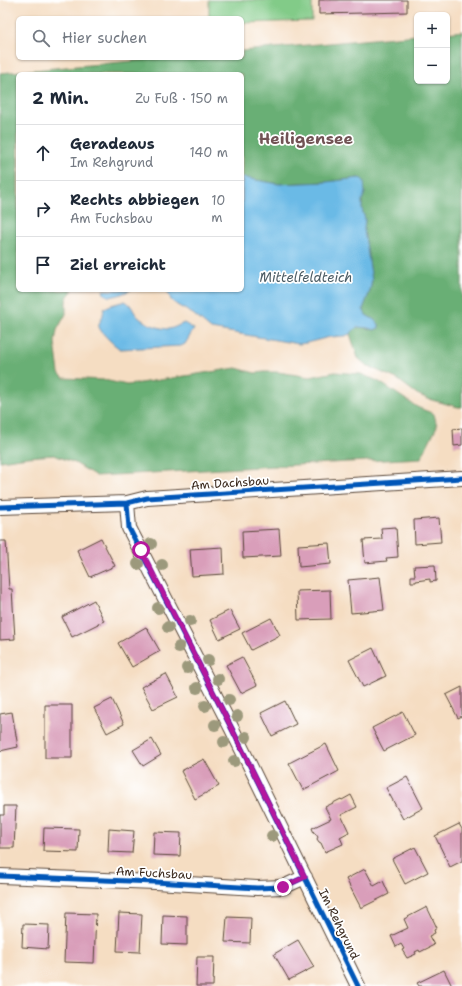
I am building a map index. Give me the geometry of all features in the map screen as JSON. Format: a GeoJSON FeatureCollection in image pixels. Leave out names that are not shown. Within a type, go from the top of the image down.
{"type":"FeatureCollection","features":[{"type":"Feature","properties":{"kind":"street","name":"Am Dachsbau"},"geometry":{"type":"LineString","coordinates":[[0,507],[127,503],[147,498],[462,478]]}},
{"type":"Feature","properties":{"kind":"street","name":"Im Rehgrund"},"geometry":{"type":"LineString","coordinates":[[127,503],[130,528],[232,729],[358,986]]}},
{"type":"Feature","properties":{"kind":"street","name":"Am Fuchsbau"},"geometry":{"type":"LineString","coordinates":[[0,876],[257,888],[283,887],[305,877]]}},
{"type":"Feature","properties":{"kind":"green space"},"geometry":{"type":"Polygon","coordinates":[[[209,0],[312,0],[312,21],[244,23],[244,16],[209,16],[209,0]]]}},
{"type":"Feature","properties":{"kind":"green space"},"geometry":{"type":"Polygon","coordinates":[[[462,31],[462,407],[428,399],[417,394],[397,379],[367,366],[358,358],[350,334],[357,327],[374,330],[379,328],[379,324],[366,315],[363,309],[370,291],[372,280],[364,230],[365,219],[362,209],[362,200],[365,193],[359,178],[326,182],[279,184],[244,177],[244,72],[16,72],[16,292],[71,292],[66,301],[66,314],[57,330],[55,342],[59,373],[64,378],[104,380],[127,385],[236,368],[255,373],[278,372],[310,377],[335,372],[361,374],[378,381],[417,407],[434,414],[437,426],[421,458],[96,476],[75,463],[54,455],[0,461],[0,73],[144,60],[244,60],[244,51],[414,35],[414,84],[450,84],[450,33],[462,31]]]}},
{"type":"Feature","properties":{"kind":"water","name":"Mittelfeldteich"},"geometry":{"type":"Polygon","coordinates":[[[244,177],[279,184],[326,182],[359,178],[364,181],[365,193],[362,200],[362,209],[365,219],[364,230],[372,280],[370,291],[363,309],[366,315],[379,324],[379,328],[374,330],[357,327],[350,334],[345,336],[330,337],[299,344],[211,329],[193,314],[171,300],[168,292],[244,292],[244,177]]]}},
{"type":"Feature","properties":{"kind":"water"},"geometry":{"type":"Polygon","coordinates":[[[104,292],[126,292],[110,297],[104,294],[104,292]]]}},
{"type":"Feature","properties":{"kind":"water"},"geometry":{"type":"Polygon","coordinates":[[[125,301],[130,305],[137,316],[150,324],[160,328],[169,329],[184,323],[194,329],[185,344],[181,346],[120,349],[111,342],[99,326],[104,309],[111,305],[125,301]]]}},
{"type":"Feature","properties":{"kind":"building"},"geometry":{"type":"Polygon","coordinates":[[[319,0],[407,0],[407,12],[319,14],[319,0]]]}},
{"type":"Feature","properties":{"kind":"building"},"geometry":{"type":"Polygon","coordinates":[[[462,428],[462,445],[454,446],[453,429],[462,428]]]}},
{"type":"Feature","properties":{"kind":"building"},"geometry":{"type":"Polygon","coordinates":[[[439,518],[441,542],[415,544],[414,520],[439,518]]]}},
{"type":"Feature","properties":{"kind":"building"},"geometry":{"type":"Polygon","coordinates":[[[396,527],[398,557],[386,558],[387,561],[365,563],[363,540],[382,539],[381,528],[396,527]]]}},
{"type":"Feature","properties":{"kind":"building"},"geometry":{"type":"Polygon","coordinates":[[[279,529],[281,556],[243,558],[242,531],[279,529]]]}},
{"type":"Feature","properties":{"kind":"building"},"geometry":{"type":"Polygon","coordinates":[[[101,538],[115,566],[90,577],[77,550],[101,538]]]}},
{"type":"Feature","properties":{"kind":"building"},"geometry":{"type":"Polygon","coordinates":[[[0,541],[6,541],[9,589],[12,589],[15,639],[0,640],[0,541]]]}},
{"type":"Feature","properties":{"kind":"building"},"geometry":{"type":"Polygon","coordinates":[[[329,543],[331,564],[299,567],[298,545],[329,543]]]}},
{"type":"Feature","properties":{"kind":"building"},"geometry":{"type":"Polygon","coordinates":[[[223,547],[224,574],[192,576],[190,549],[223,547]]]}},
{"type":"Feature","properties":{"kind":"building"},"geometry":{"type":"Polygon","coordinates":[[[435,565],[436,581],[430,582],[430,579],[411,582],[411,576],[415,576],[414,566],[435,565]]]}},
{"type":"Feature","properties":{"kind":"building"},"geometry":{"type":"Polygon","coordinates":[[[380,577],[384,610],[351,613],[348,580],[380,577]]]}},
{"type":"Feature","properties":{"kind":"building"},"geometry":{"type":"Polygon","coordinates":[[[330,590],[331,619],[298,620],[297,591],[330,590]]]}},
{"type":"Feature","properties":{"kind":"building"},"geometry":{"type":"Polygon","coordinates":[[[94,600],[104,621],[72,637],[62,617],[94,600]]]}},
{"type":"Feature","properties":{"kind":"building"},"geometry":{"type":"Polygon","coordinates":[[[230,610],[240,629],[219,639],[210,620],[230,610]]]}},
{"type":"Feature","properties":{"kind":"building"},"geometry":{"type":"Polygon","coordinates":[[[271,618],[280,635],[251,650],[242,633],[271,618]]]}},
{"type":"Feature","properties":{"kind":"building"},"geometry":{"type":"Polygon","coordinates":[[[146,627],[160,651],[132,667],[118,643],[146,627]]]}},
{"type":"Feature","properties":{"kind":"building"},"geometry":{"type":"Polygon","coordinates":[[[373,648],[386,676],[363,687],[349,660],[373,648]]]}},
{"type":"Feature","properties":{"kind":"building"},"geometry":{"type":"Polygon","coordinates":[[[242,657],[257,685],[241,693],[226,665],[242,657]]]}},
{"type":"Feature","properties":{"kind":"building"},"geometry":{"type":"Polygon","coordinates":[[[166,674],[178,697],[153,709],[141,687],[166,674]]]}},
{"type":"Feature","properties":{"kind":"building"},"geometry":{"type":"Polygon","coordinates":[[[462,687],[462,716],[458,718],[446,695],[462,687]]]}},
{"type":"Feature","properties":{"kind":"building"},"geometry":{"type":"Polygon","coordinates":[[[112,699],[124,724],[107,733],[94,708],[112,699]]]}},
{"type":"Feature","properties":{"kind":"building"},"geometry":{"type":"Polygon","coordinates":[[[285,701],[296,724],[272,736],[261,713],[285,701]]]}},
{"type":"Feature","properties":{"kind":"building"},"geometry":{"type":"Polygon","coordinates":[[[45,705],[72,705],[72,758],[45,758],[45,705]]]}},
{"type":"Feature","properties":{"kind":"building"},"geometry":{"type":"Polygon","coordinates":[[[12,712],[18,747],[0,751],[0,714],[12,712]]]}},
{"type":"Feature","properties":{"kind":"building"},"geometry":{"type":"Polygon","coordinates":[[[403,712],[415,735],[384,751],[372,728],[403,712]]]}},
{"type":"Feature","properties":{"kind":"building"},"geometry":{"type":"Polygon","coordinates":[[[152,739],[161,755],[143,766],[133,750],[152,739]]]}},
{"type":"Feature","properties":{"kind":"building"},"geometry":{"type":"Polygon","coordinates":[[[326,744],[339,771],[303,790],[289,763],[326,744]]]}},
{"type":"Feature","properties":{"kind":"building"},"geometry":{"type":"Polygon","coordinates":[[[204,759],[219,786],[195,799],[181,771],[204,759]]]}},
{"type":"Feature","properties":{"kind":"building"},"geometry":{"type":"Polygon","coordinates":[[[407,777],[423,808],[403,819],[386,788],[407,777]]]}},
{"type":"Feature","properties":{"kind":"building"},"geometry":{"type":"Polygon","coordinates":[[[351,795],[357,807],[341,815],[349,832],[340,837],[343,844],[325,852],[312,828],[331,819],[325,807],[351,795]]]}},
{"type":"Feature","properties":{"kind":"building"},"geometry":{"type":"Polygon","coordinates":[[[4,806],[16,806],[14,848],[0,848],[0,815],[4,815],[4,806]]]}},
{"type":"Feature","properties":{"kind":"building"},"geometry":{"type":"Polygon","coordinates":[[[459,824],[462,829],[462,861],[450,867],[435,836],[459,824]]]}},
{"type":"Feature","properties":{"kind":"building"},"geometry":{"type":"Polygon","coordinates":[[[44,828],[79,829],[78,852],[43,851],[44,828]]]}},
{"type":"Feature","properties":{"kind":"building"},"geometry":{"type":"Polygon","coordinates":[[[109,829],[134,831],[132,853],[108,852],[109,829]]]}},
{"type":"Feature","properties":{"kind":"building"},"geometry":{"type":"Polygon","coordinates":[[[154,832],[181,833],[180,856],[153,855],[154,832]]]}},
{"type":"Feature","properties":{"kind":"building"},"geometry":{"type":"Polygon","coordinates":[[[415,847],[428,872],[405,884],[392,859],[415,847]]]}},
{"type":"Feature","properties":{"kind":"building"},"geometry":{"type":"Polygon","coordinates":[[[365,869],[374,886],[383,881],[389,894],[361,908],[346,879],[365,869]]]}},
{"type":"Feature","properties":{"kind":"building"},"geometry":{"type":"Polygon","coordinates":[[[427,907],[437,928],[434,930],[435,933],[429,936],[434,945],[420,952],[419,950],[415,952],[416,954],[407,958],[402,950],[404,949],[401,944],[396,947],[391,936],[408,928],[404,919],[427,907]]]}},
{"type":"Feature","properties":{"kind":"building"},"geometry":{"type":"Polygon","coordinates":[[[66,913],[96,914],[94,963],[64,962],[66,913]]]}},
{"type":"Feature","properties":{"kind":"building"},"geometry":{"type":"Polygon","coordinates":[[[119,913],[142,914],[140,952],[117,951],[119,913]]]}},
{"type":"Feature","properties":{"kind":"building"},"geometry":{"type":"Polygon","coordinates":[[[163,915],[187,916],[187,945],[162,944],[163,915]]]}},
{"type":"Feature","properties":{"kind":"building"},"geometry":{"type":"Polygon","coordinates":[[[227,917],[251,918],[250,943],[225,942],[227,917]]]}},
{"type":"Feature","properties":{"kind":"building"},"geometry":{"type":"Polygon","coordinates":[[[23,924],[49,925],[48,949],[22,947],[23,924]]]}},
{"type":"Feature","properties":{"kind":"building"},"geometry":{"type":"Polygon","coordinates":[[[298,940],[314,967],[289,980],[274,954],[298,940]]]}},
{"type":"Feature","properties":{"kind":"building"},"geometry":{"type":"Polygon","coordinates":[[[197,957],[214,957],[213,986],[196,986],[197,957]]]}},
{"type":"Feature","properties":{"kind":"building"},"geometry":{"type":"Polygon","coordinates":[[[444,970],[452,986],[419,986],[417,983],[444,970]]]}},
{"type":"Feature","properties":{"kind":"cycle path"},"geometry":{"type":"LineString","coordinates":[[0,507],[127,503],[147,498],[462,478]]}},
{"type":"Feature","properties":{"kind":"cycle path"},"geometry":{"type":"LineString","coordinates":[[127,503],[129,528],[232,729],[358,986]]}},
{"type":"Feature","properties":{"kind":"cycle path"},"geometry":{"type":"LineString","coordinates":[[0,876],[155,882],[257,888],[283,887],[305,877]]}},
{"type":"Feature","properties":{"kind":"district","name":"Heiligensee"},"geometry":{"type":"Point","coordinates":[306,138]}},
{"type":"Feature","properties":{"kind":"route"},"geometry":{"type":"LineString","coordinates":[[141,550],[305,877],[283,887]]}}]}
